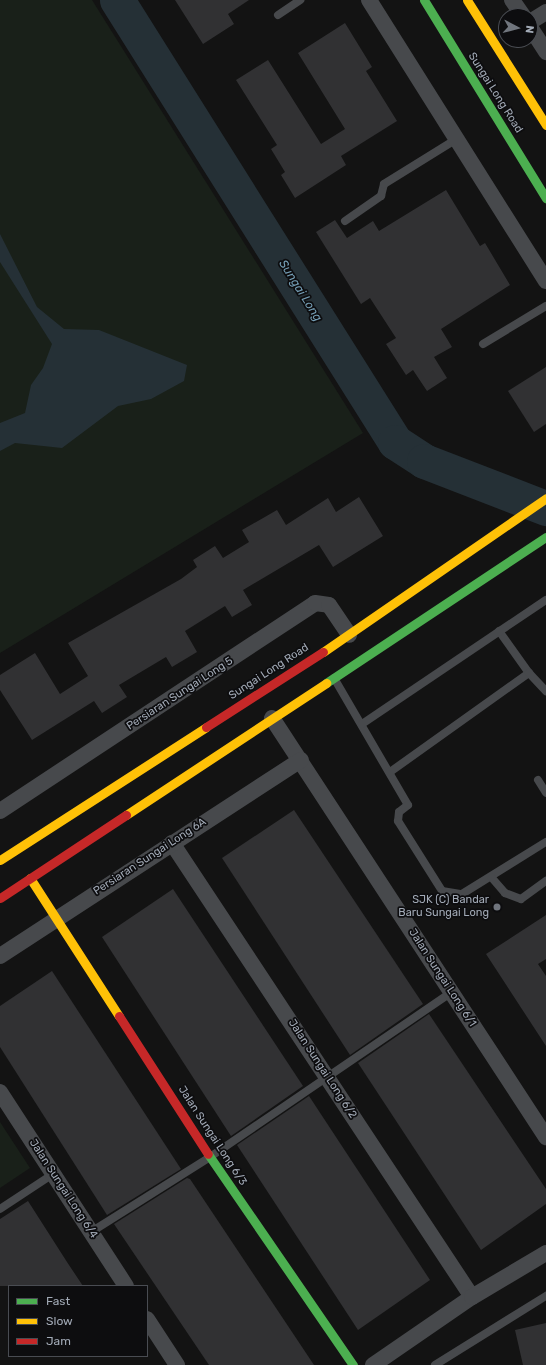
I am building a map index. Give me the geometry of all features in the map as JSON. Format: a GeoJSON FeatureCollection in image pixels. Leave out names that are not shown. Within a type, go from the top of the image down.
{"type":"FeatureCollection","features":[{"type":"Feature","properties":{"kind":"street"},"geometry":{"type":"LineString","coordinates":[[369,0],[455,140],[546,281]]}},
{"type":"Feature","properties":{"kind":"street","name":"Sungai Long Road"},"geometry":{"type":"LineString","coordinates":[[424,0],[546,198]]}},
{"type":"Feature","properties":{"kind":"street"},"geometry":{"type":"LineString","coordinates":[[467,0],[546,125]]}},
{"type":"Feature","properties":{"kind":"street"},"geometry":{"type":"LineString","coordinates":[[538,40],[546,52]]}},
{"type":"Feature","properties":{"kind":"street","name":"Sungai Long Road"},"geometry":{"type":"LineString","coordinates":[[0,860],[349,635],[546,498]]}},
{"type":"Feature","properties":{"kind":"street"},"geometry":{"type":"LineString","coordinates":[[0,898],[546,537]]}},
{"type":"Feature","properties":{"kind":"street","name":"Persiaran Sungai Long 5"},"geometry":{"type":"LineString","coordinates":[[0,811],[315,603],[329,605],[349,635]]}},
{"type":"Feature","properties":{"kind":"street","name":"Jalan Sungai Long 6/1"},"geometry":{"type":"LineString","coordinates":[[272,718],[546,1137]]}},
{"type":"Feature","properties":{"kind":"street","name":"Persiaran Sungai Long 6A"},"geometry":{"type":"LineString","coordinates":[[0,956],[56,917],[300,760]]}},
{"type":"Feature","properties":{"kind":"street","name":"Jalan Sungai Long 6/2"},"geometry":{"type":"LineString","coordinates":[[172,843],[472,1297]]}},
{"type":"Feature","properties":{"kind":"street","name":"Jalan Sungai Long 6/3"},"geometry":{"type":"LineString","coordinates":[[30,878],[210,1157],[353,1365]]}},
{"type":"Feature","properties":{"kind":"street","name":"Jalan Sungai Long 6/4"},"geometry":{"type":"LineString","coordinates":[[0,1092],[125,1285]]}},
{"type":"Feature","properties":{"kind":"street"},"geometry":{"type":"LineString","coordinates":[[373,1365],[472,1297],[546,1253]]}},
{"type":"Feature","properties":{"kind":"street"},"geometry":{"type":"LineString","coordinates":[[148,1321],[177,1365]]}},
{"type":"Feature","properties":{"kind":"lane"},"geometry":{"type":"LineString","coordinates":[[278,15],[300,0]]}},
{"type":"Feature","properties":{"kind":"lane"},"geometry":{"type":"LineString","coordinates":[[346,221],[381,196],[384,184],[455,140]]}},
{"type":"Feature","properties":{"kind":"lane"},"geometry":{"type":"LineString","coordinates":[[483,344],[546,306]]}},
{"type":"Feature","properties":{"kind":"lane"},"geometry":{"type":"LineString","coordinates":[[362,724],[546,600]]}},
{"type":"Feature","properties":{"kind":"lane"},"geometry":{"type":"LineString","coordinates":[[499,631],[529,673],[546,691]]}},
{"type":"Feature","properties":{"kind":"lane"},"geometry":{"type":"LineString","coordinates":[[390,772],[529,673]]}},
{"type":"Feature","properties":{"kind":"lane"},"geometry":{"type":"LineString","coordinates":[[333,677],[362,724],[408,805],[399,812],[398,821],[442,891],[462,894],[492,878],[546,842]]}},
{"type":"Feature","properties":{"kind":"lane"},"geometry":{"type":"LineString","coordinates":[[538,780],[546,793]]}},
{"type":"Feature","properties":{"kind":"lane"},"geometry":{"type":"LineString","coordinates":[[492,878],[505,893],[521,899],[546,881]]}},
{"type":"Feature","properties":{"kind":"lane"},"geometry":{"type":"LineString","coordinates":[[91,1232],[210,1157],[328,1078],[452,992]]}},
{"type":"Feature","properties":{"kind":"lane"},"geometry":{"type":"LineString","coordinates":[[0,1209],[53,1174]]}},
{"type":"Feature","properties":{"kind":"lane"},"geometry":{"type":"LineString","coordinates":[[435,1365],[546,1296]]}},
{"type":"Feature","properties":{"kind":"shaded area"},"geometry":{"type":"Polygon","coordinates":[[[0,0],[92,0],[363,433],[0,653],[0,0]]]}},
{"type":"Feature","properties":{"kind":"shaded area"},"geometry":{"type":"Polygon","coordinates":[[[0,234],[37,307],[64,329],[99,330],[187,365],[184,381],[151,399],[118,406],[62,448],[15,443],[0,451],[0,423],[25,413],[31,385],[43,368],[52,344],[0,262],[0,234]]]}},
{"type":"Feature","properties":{"kind":"shaded area"},"geometry":{"type":"Polygon","coordinates":[[[0,1122],[30,1168],[0,1188],[0,1122]]]}},
{"type":"Feature","properties":{"kind":"building"},"geometry":{"type":"Polygon","coordinates":[[[175,0],[249,0],[228,14],[234,24],[203,44],[175,0]]]}},
{"type":"Feature","properties":{"kind":"building"},"geometry":{"type":"Polygon","coordinates":[[[345,23],[372,67],[366,71],[397,121],[341,156],[346,165],[295,198],[281,175],[285,172],[271,149],[277,145],[236,80],[268,60],[321,144],[345,129],[298,53],[345,23]]]}},
{"type":"Feature","properties":{"kind":"building"},"geometry":{"type":"Polygon","coordinates":[[[446,190],[480,246],[485,243],[510,285],[441,329],[452,347],[434,357],[447,378],[427,391],[413,370],[406,375],[386,344],[396,338],[370,298],[361,304],[316,232],[335,220],[347,238],[373,221],[379,231],[446,190]]]}},
{"type":"Feature","properties":{"kind":"building"},"geometry":{"type":"Polygon","coordinates":[[[546,367],[546,424],[534,432],[508,391],[546,367]]]}},
{"type":"Feature","properties":{"kind":"building"},"geometry":{"type":"Polygon","coordinates":[[[359,497],[383,536],[333,567],[319,545],[243,590],[252,605],[232,617],[225,606],[185,631],[197,652],[172,667],[166,657],[119,685],[127,697],[102,713],[94,701],[32,740],[0,690],[0,675],[35,653],[60,694],[88,676],[68,643],[181,579],[197,567],[193,560],[215,546],[223,558],[249,542],[242,530],[277,510],[286,525],[328,498],[336,512],[359,497]]]}},
{"type":"Feature","properties":{"kind":"building"},"geometry":{"type":"Polygon","coordinates":[[[294,810],[423,1004],[350,1055],[222,858],[294,810]]]}},
{"type":"Feature","properties":{"kind":"building"},"geometry":{"type":"Polygon","coordinates":[[[173,889],[303,1086],[231,1136],[102,937],[173,889]]]}},
{"type":"Feature","properties":{"kind":"building"},"geometry":{"type":"Polygon","coordinates":[[[546,915],[546,959],[538,964],[546,976],[546,1046],[486,954],[546,915]]]}},
{"type":"Feature","properties":{"kind":"building"},"geometry":{"type":"Polygon","coordinates":[[[52,971],[181,1169],[107,1215],[0,1047],[0,1006],[52,971]]]}},
{"type":"Feature","properties":{"kind":"building"},"geometry":{"type":"Polygon","coordinates":[[[429,1014],[546,1189],[546,1204],[481,1250],[358,1063],[429,1014]]]}},
{"type":"Feature","properties":{"kind":"building"},"geometry":{"type":"Polygon","coordinates":[[[309,1096],[430,1280],[358,1330],[237,1145],[309,1096]]]}},
{"type":"Feature","properties":{"kind":"building"},"geometry":{"type":"Polygon","coordinates":[[[187,1178],[190,1179],[314,1365],[209,1365],[114,1224],[187,1178]]]}},
{"type":"Feature","properties":{"kind":"building"},"geometry":{"type":"Polygon","coordinates":[[[28,1201],[82,1285],[0,1286],[0,1219],[28,1201]]]}},
{"type":"Feature","properties":{"kind":"building"},"geometry":{"type":"Polygon","coordinates":[[[546,1323],[546,1365],[523,1365],[515,1330],[546,1323]]]}},
{"type":"Feature","properties":{"kind":"waterway","name":"Sungai Long"},"geometry":{"type":"LineString","coordinates":[[117,0],[395,442],[424,461],[546,508]]}},
{"type":"Feature","properties":{"kind":"traffic: fast"},"geometry":{"type":"LineString","coordinates":[[424,0],[546,198]]}},
{"type":"Feature","properties":{"kind":"traffic: fast"},"geometry":{"type":"LineString","coordinates":[[326,683],[546,537]]}},
{"type":"Feature","properties":{"kind":"traffic: fast"},"geometry":{"type":"LineString","coordinates":[[208,1154],[353,1365]]}},
{"type":"Feature","properties":{"kind":"traffic: slow"},"geometry":{"type":"LineString","coordinates":[[467,0],[546,125]]}},
{"type":"Feature","properties":{"kind":"traffic: slow"},"geometry":{"type":"LineString","coordinates":[[323,652],[546,498]]}},
{"type":"Feature","properties":{"kind":"traffic: slow"},"geometry":{"type":"LineString","coordinates":[[126,815],[326,683]]}},
{"type":"Feature","properties":{"kind":"traffic: slow"},"geometry":{"type":"LineString","coordinates":[[0,860],[206,727]]}},
{"type":"Feature","properties":{"kind":"traffic: slow"},"geometry":{"type":"LineString","coordinates":[[30,878],[119,1016]]}},
{"type":"Feature","properties":{"kind":"traffic: jam"},"geometry":{"type":"LineString","coordinates":[[206,727],[323,652]]}},
{"type":"Feature","properties":{"kind":"traffic: jam"},"geometry":{"type":"LineString","coordinates":[[0,898],[126,815]]}},
{"type":"Feature","properties":{"kind":"traffic: jam"},"geometry":{"type":"LineString","coordinates":[[119,1016],[208,1154]]}},
{"type":"Feature","properties":{"kind":"place","name":"SJK (C) Bandar Baru Sungai Long"},"geometry":{"type":"Point","coordinates":[497,907]}}]}
